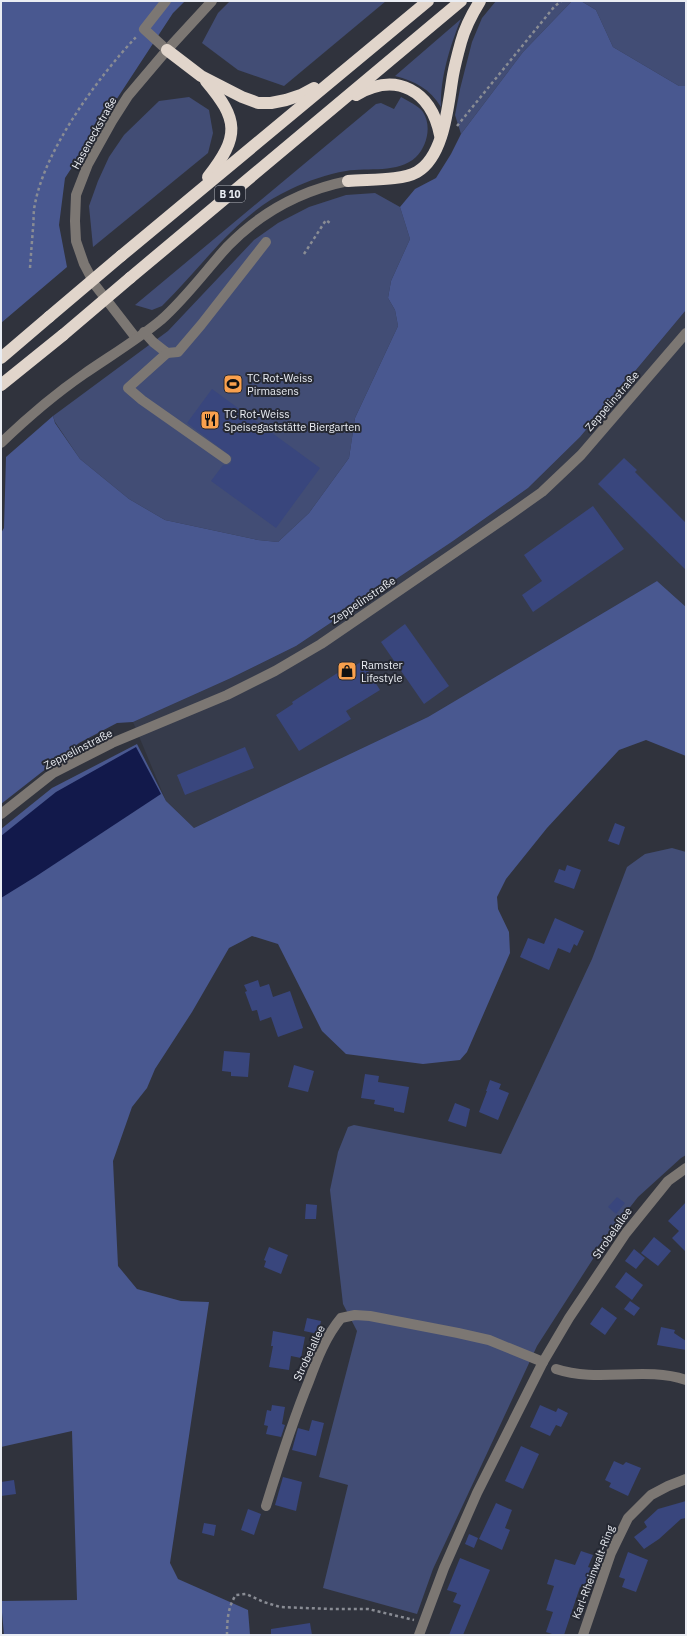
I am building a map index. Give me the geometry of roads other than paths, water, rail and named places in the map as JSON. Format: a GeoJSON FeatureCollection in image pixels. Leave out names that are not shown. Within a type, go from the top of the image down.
{"type":"FeatureCollection","features":[{"type":"Feature","properties":{"kind":"highway","name":"B 10"},"geometry":{"type":"LineString","coordinates":[[1,358],[121,256],[428,1]]}},
{"type":"Feature","properties":{"kind":"highway","name":"B 10"},"geometry":{"type":"LineString","coordinates":[[1,385],[64,335],[461,1]]}},
{"type":"Feature","properties":{"kind":"highway"},"geometry":{"type":"LineString","coordinates":[[348,181],[394,178],[418,171],[427,163],[434,153],[440,138],[448,110],[453,74],[461,42],[465,30],[480,1]]}},
{"type":"Feature","properties":{"kind":"highway"},"geometry":{"type":"LineString","coordinates":[[167,50],[201,76],[242,97],[258,103],[271,103],[301,95],[337,76]]}},
{"type":"Feature","properties":{"kind":"highway"},"geometry":{"type":"LineString","coordinates":[[192,197],[226,152],[230,141],[231,131],[229,114],[221,99],[201,76]]}},
{"type":"Feature","properties":{"kind":"highway"},"geometry":{"type":"LineString","coordinates":[[330,111],[358,93],[372,87],[389,84],[402,86],[412,90],[430,106],[437,122],[440,138]]}},
{"type":"Feature","properties":{"kind":"street"},"geometry":{"type":"LineString","coordinates":[[166,1],[144,29],[167,50]]}},
{"type":"Feature","properties":{"kind":"street","name":"Haseneckstraße"},"geometry":{"type":"LineString","coordinates":[[167,353],[140,335],[95,285],[84,264],[76,241],[76,195],[88,164],[128,96],[167,50],[212,1]]}},
{"type":"Feature","properties":{"kind":"street"},"geometry":{"type":"LineString","coordinates":[[1,443],[55,395],[161,320],[229,246],[255,222],[275,208],[302,195],[317,189],[348,181]]}},
{"type":"Feature","properties":{"kind":"street"},"geometry":{"type":"LineString","coordinates":[[226,459],[142,400],[128,388],[167,353],[178,352],[266,242]]}},
{"type":"Feature","properties":{"kind":"street","name":"Zeppelinstraße"},"geometry":{"type":"LineString","coordinates":[[1,814],[53,772],[112,743],[228,695],[275,671],[321,644],[508,516],[542,492],[581,455],[686,333]]}},
{"type":"Feature","properties":{"kind":"street","name":"Strobelallee"},"geometry":{"type":"LineString","coordinates":[[420,1635],[444,1568],[477,1493],[543,1362],[569,1318],[626,1233],[668,1181],[686,1168]]}},
{"type":"Feature","properties":{"kind":"street","name":"Strobelallee"},"geometry":{"type":"LineString","coordinates":[[266,1506],[295,1416],[329,1334],[341,1318],[355,1315],[370,1316],[458,1332],[488,1340],[543,1362]]}},
{"type":"Feature","properties":{"kind":"street"},"geometry":{"type":"LineString","coordinates":[[556,1369],[566,1372],[587,1374],[660,1375],[686,1380]]}},
{"type":"Feature","properties":{"kind":"street","name":"Karl-Rheinwalt-Ring"},"geometry":{"type":"LineString","coordinates":[[583,1635],[612,1553],[628,1518],[638,1506],[651,1495],[686,1479]]}},
{"type":"Feature","properties":{"kind":"place","name":"TC Rot-Weiss Pirmasens"},"geometry":{"type":"Point","coordinates":[233,384]}},
{"type":"Feature","properties":{"kind":"place","name":"TC Rot-Weiss Speisegaststätte Biergarten"},"geometry":{"type":"Point","coordinates":[210,420]}},
{"type":"Feature","properties":{"kind":"place","name":"Ramster Lifestyle"},"geometry":{"type":"Point","coordinates":[347,671]}}]}
